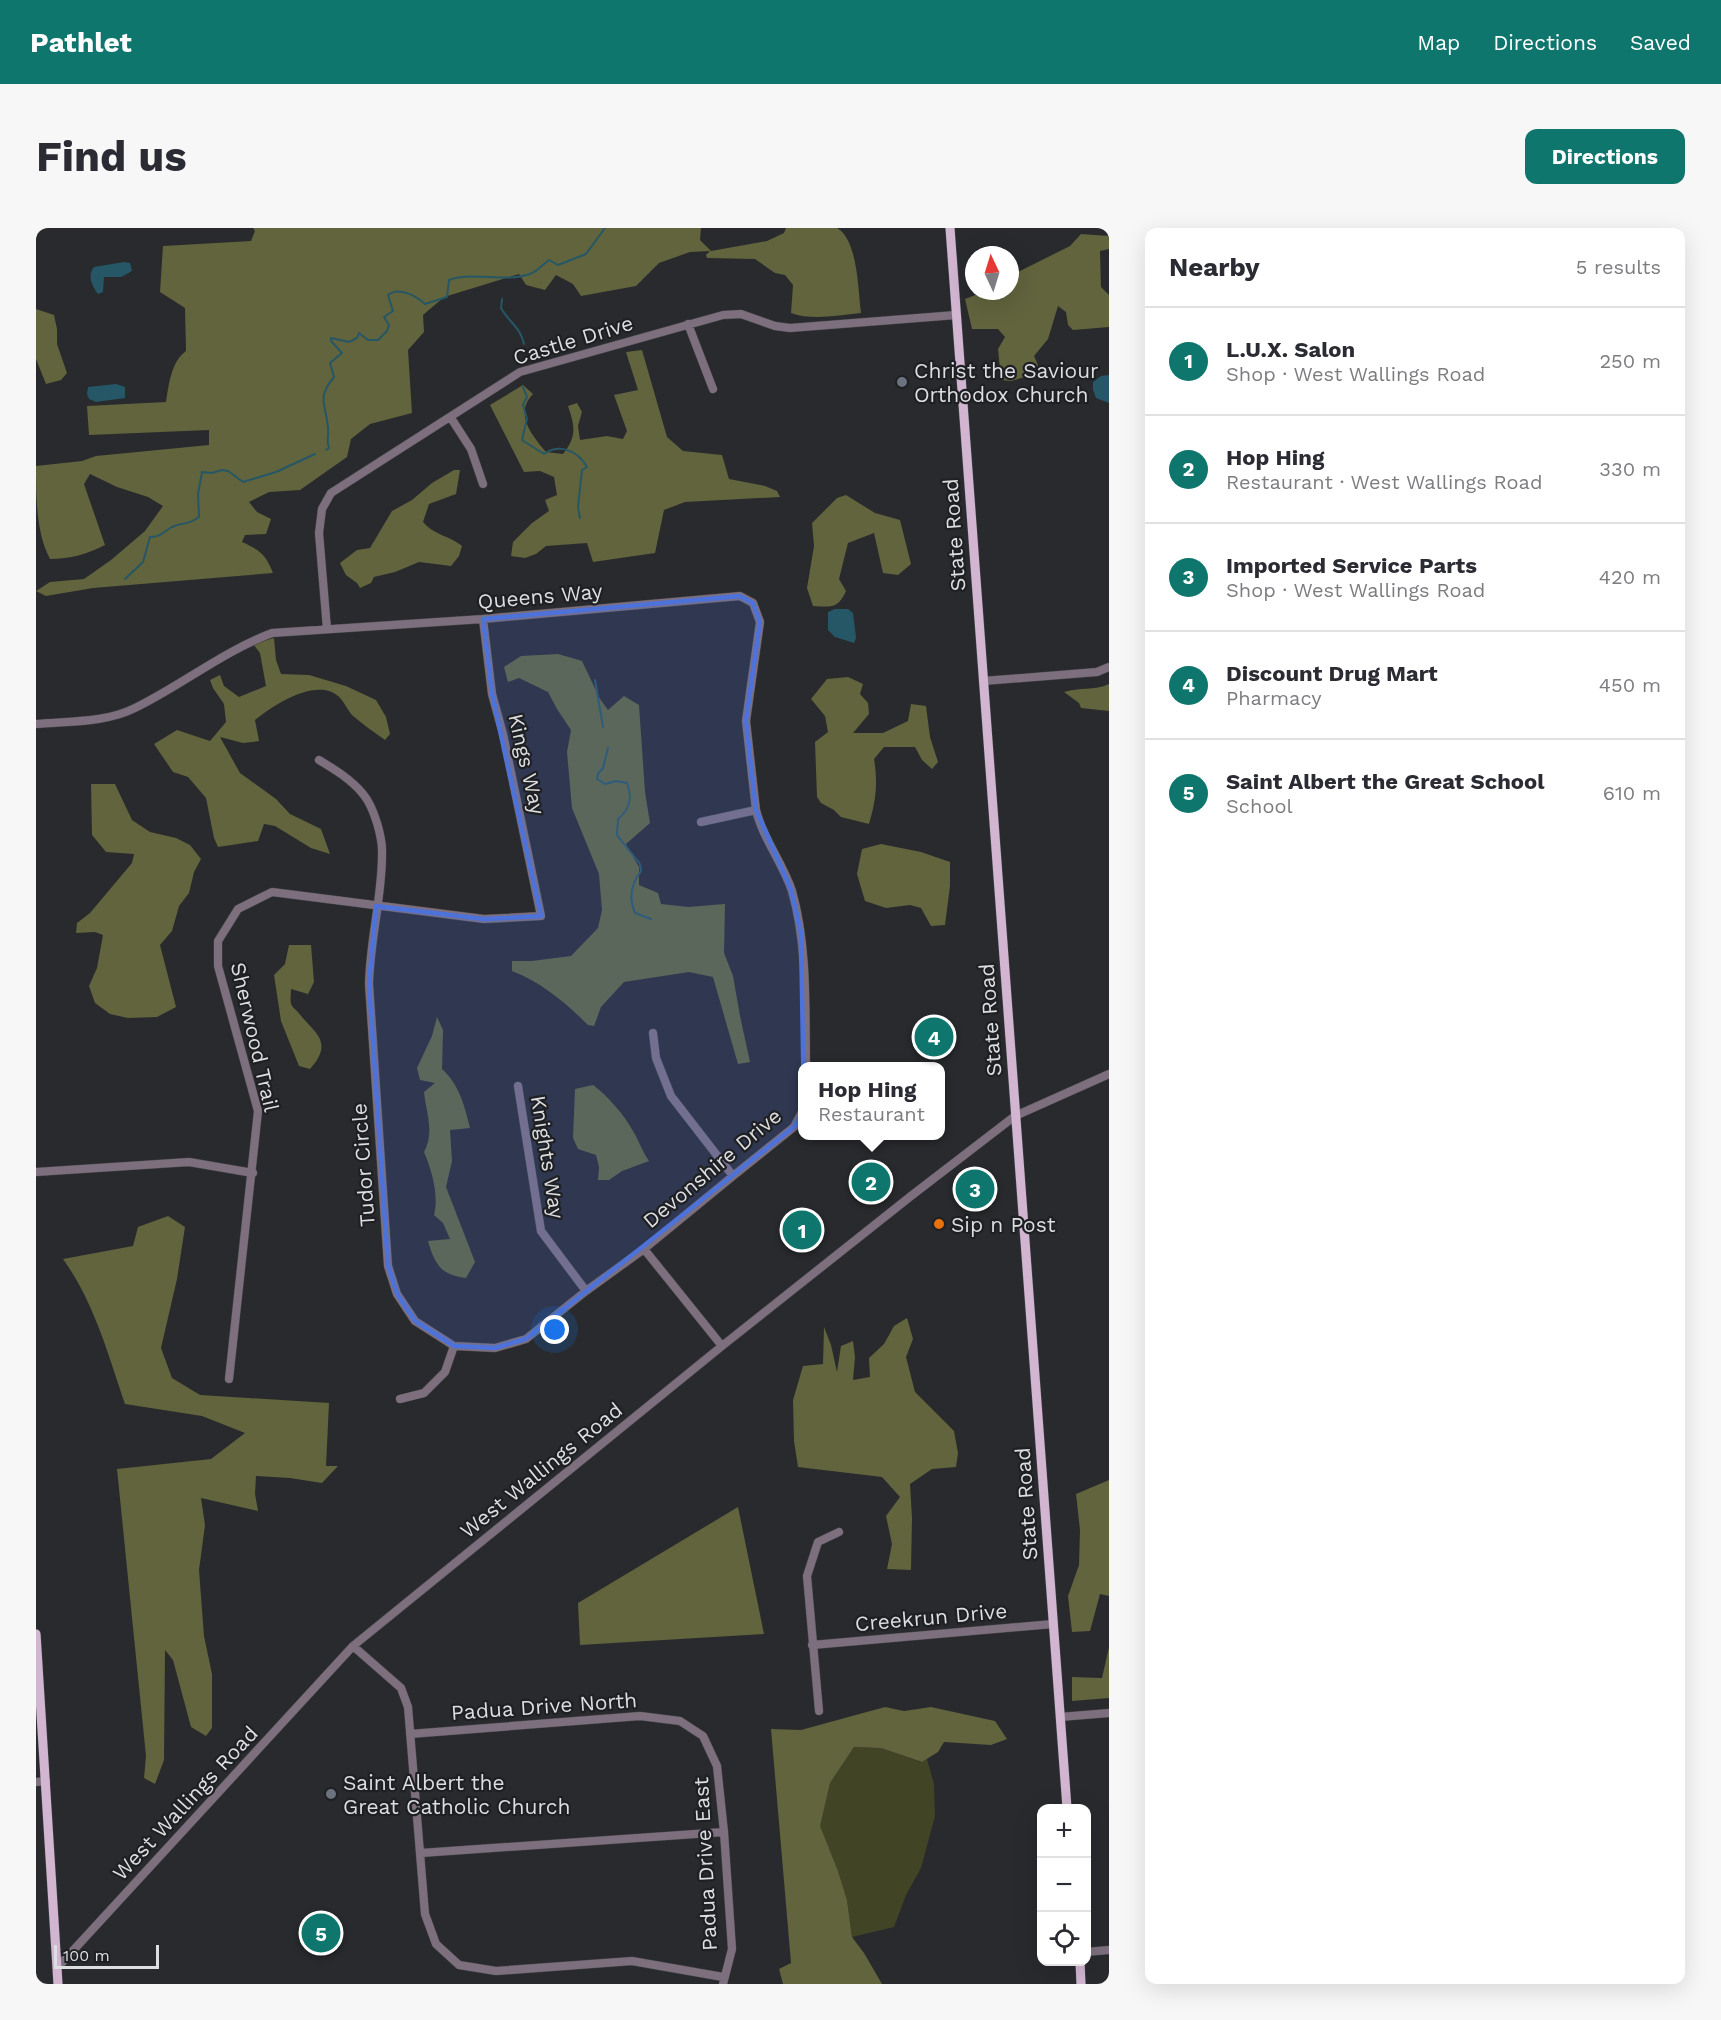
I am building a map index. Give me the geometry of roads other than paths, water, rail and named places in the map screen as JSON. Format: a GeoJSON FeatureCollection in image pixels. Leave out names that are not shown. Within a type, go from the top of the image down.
{"type":"FeatureCollection","features":[{"type":"Feature","properties":{"kind":"main road","name":"State Road"},"geometry":{"type":"LineString","coordinates":[[950,228],[1067,1804]]}},
{"type":"Feature","properties":{"kind":"main road"},"geometry":{"type":"LineString","coordinates":[[36,1634],[41,1782],[58,1984]]}},
{"type":"Feature","properties":{"kind":"main road"},"geometry":{"type":"LineString","coordinates":[[1080,1966],[1081,1984]]}},
{"type":"Feature","properties":{"kind":"street","name":"Castle Drive"},"geometry":{"type":"LineString","coordinates":[[327,630],[319,533],[322,509],[331,493],[520,372],[723,315],[741,314],[775,326],[790,328],[956,315]]}},
{"type":"Feature","properties":{"kind":"street"},"geometry":{"type":"LineString","coordinates":[[688,324],[713,389]]}},
{"type":"Feature","properties":{"kind":"street"},"geometry":{"type":"LineString","coordinates":[[451,418],[471,449],[483,484]]}},
{"type":"Feature","properties":{"kind":"street","name":"Queens Way"},"geometry":{"type":"LineString","coordinates":[[36,724],[102,719],[134,709],[244,644],[272,633],[483,619],[740,596],[753,603],[760,622],[746,721],[759,824],[791,889],[801,933],[806,1062]]}},
{"type":"Feature","properties":{"kind":"street","name":"Kings Way"},"geometry":{"type":"LineString","coordinates":[[483,619],[492,694],[503,734],[541,916]]}},
{"type":"Feature","properties":{"kind":"street"},"geometry":{"type":"LineString","coordinates":[[983,681],[1097,672],[1109,667]]}},
{"type":"Feature","properties":{"kind":"street","name":"Tudor Circle"},"geometry":{"type":"LineString","coordinates":[[319,760],[341,774],[364,794],[377,823],[382,853],[370,952],[369,984],[388,1266],[397,1294],[415,1321],[454,1346],[495,1348],[526,1339],[644,1249]]}},
{"type":"Feature","properties":{"kind":"street"},"geometry":{"type":"LineString","coordinates":[[701,822],[756,810]]}},
{"type":"Feature","properties":{"kind":"street","name":"Sherwood Trail"},"geometry":{"type":"LineString","coordinates":[[229,1379],[258,1111],[218,966],[218,941],[238,909],[272,891],[484,919],[541,916]]}},
{"type":"Feature","properties":{"kind":"street"},"geometry":{"type":"LineString","coordinates":[[653,1033],[656,1058],[670,1096],[733,1176]]}},
{"type":"Feature","properties":{"kind":"street","name":"West Wallings Road"},"geometry":{"type":"LineString","coordinates":[[57,1968],[353,1646],[722,1346],[1015,1116],[1109,1074]]}},
{"type":"Feature","properties":{"kind":"street","name":"Knights Way"},"geometry":{"type":"LineString","coordinates":[[518,1086],[541,1231],[586,1291]]}},
{"type":"Feature","properties":{"kind":"street","name":"Devonshire Drive"},"geometry":{"type":"LineString","coordinates":[[644,1249],[794,1127],[798,1120]]}},
{"type":"Feature","properties":{"kind":"street"},"geometry":{"type":"LineString","coordinates":[[36,1172],[189,1162],[253,1173]]}},
{"type":"Feature","properties":{"kind":"street"},"geometry":{"type":"LineString","coordinates":[[644,1249],[722,1346]]}},
{"type":"Feature","properties":{"kind":"street"},"geometry":{"type":"LineString","coordinates":[[400,1399],[423,1393],[445,1372],[454,1346]]}},
{"type":"Feature","properties":{"kind":"street"},"geometry":{"type":"LineString","coordinates":[[819,1711],[807,1576],[818,1542],[839,1532]]}},
{"type":"Feature","properties":{"kind":"street","name":"Creekrun Drive"},"geometry":{"type":"LineString","coordinates":[[812,1645],[1053,1624]]}},
{"type":"Feature","properties":{"kind":"street"},"geometry":{"type":"LineString","coordinates":[[353,1646],[401,1688],[408,1707],[425,1914],[436,1944],[459,1965],[496,1971],[632,1961],[723,1981]]}},
{"type":"Feature","properties":{"kind":"street"},"geometry":{"type":"LineString","coordinates":[[1060,1717],[1109,1713]]}},
{"type":"Feature","properties":{"kind":"street","name":"Padua Drive North"},"geometry":{"type":"LineString","coordinates":[[410,1734],[640,1716],[680,1721]]}},
{"type":"Feature","properties":{"kind":"street","name":"Padua Drive East"},"geometry":{"type":"LineString","coordinates":[[680,1721],[703,1736],[717,1766],[732,1949],[723,1981]]}},
{"type":"Feature","properties":{"kind":"street"},"geometry":{"type":"LineString","coordinates":[[421,1853],[724,1832]]}},
{"type":"Feature","properties":{"kind":"street"},"geometry":{"type":"LineString","coordinates":[[1091,1952],[1109,1950]]}},
{"type":"Feature","properties":{"kind":"water"},"geometry":{"type":"Polygon","coordinates":[[[130,263],[132,271],[121,277],[104,277],[103,292],[98,294],[91,280],[94,267],[130,263]]]}},
{"type":"Feature","properties":{"kind":"water"},"geometry":{"type":"Polygon","coordinates":[[[1109,375],[1109,403],[1096,398],[1093,382],[1101,376],[1109,375]]]}},
{"type":"Feature","properties":{"kind":"water"},"geometry":{"type":"Polygon","coordinates":[[[116,384],[125,387],[125,398],[96,402],[89,399],[88,387],[116,384]]]}},
{"type":"Feature","properties":{"kind":"water"},"geometry":{"type":"Polygon","coordinates":[[[835,609],[848,609],[853,613],[856,638],[854,643],[835,637],[828,630],[828,612],[835,609]]]}},
{"type":"Feature","properties":{"kind":"waterway"},"geometry":{"type":"LineString","coordinates":[[326,450],[329,448],[324,396],[328,384],[334,377],[330,363],[342,353],[331,338],[349,342],[357,338],[359,333],[368,340],[378,340],[387,331],[389,325],[384,317],[393,311],[388,295],[392,292],[407,293],[425,304],[447,297],[449,280],[530,274],[549,260],[558,265],[586,254],[605,228]]}},
{"type":"Feature","properties":{"kind":"waterway"},"geometry":{"type":"LineString","coordinates":[[502,299],[501,308],[520,333],[524,344]]}},
{"type":"Feature","properties":{"kind":"waterway"},"geometry":{"type":"LineString","coordinates":[[523,387],[527,397],[523,405],[527,419],[522,440],[544,454],[556,449],[568,450],[579,457],[587,467],[582,470],[578,507],[580,518]]}},
{"type":"Feature","properties":{"kind":"waterway"},"geometry":{"type":"LineString","coordinates":[[125,579],[143,562],[150,537],[199,517],[198,494],[202,472],[228,471],[243,482],[276,472],[315,454]]}},
{"type":"Feature","properties":{"kind":"waterway"},"geometry":{"type":"LineString","coordinates":[[595,680],[603,727]]}},
{"type":"Feature","properties":{"kind":"waterway"},"geometry":{"type":"LineString","coordinates":[[608,748],[603,768],[597,779],[605,784],[616,781],[627,783],[630,794],[629,803],[618,819],[617,835],[640,864],[641,871],[632,892],[635,913],[651,919]]}},
{"type":"Feature","properties":{"kind":"place","name":"Christ the Saviour Orthodox Church"},"geometry":{"type":"Point","coordinates":[902,382]}},
{"type":"Feature","properties":{"kind":"place","name":"Discount Drug Mart"},"geometry":{"type":"Point","coordinates":[934,1037]}},
{"type":"Feature","properties":{"kind":"place","name":"Hop Hing"},"geometry":{"type":"Point","coordinates":[871,1182]}},
{"type":"Feature","properties":{"kind":"place","name":"Imported Service Parts"},"geometry":{"type":"Point","coordinates":[975,1189]}},
{"type":"Feature","properties":{"kind":"place","name":"Sip n Post"},"geometry":{"type":"Point","coordinates":[939,1224]}},
{"type":"Feature","properties":{"kind":"place","name":"L.U.X. Salon"},"geometry":{"type":"Point","coordinates":[802,1230]}},
{"type":"Feature","properties":{"kind":"place","name":"Saint Albert the Great Catholic Church"},"geometry":{"type":"Point","coordinates":[331,1794]}},
{"type":"Feature","properties":{"kind":"place","name":"Saint Albert the Great School"},"geometry":{"type":"Point","coordinates":[321,1933]}}]}
